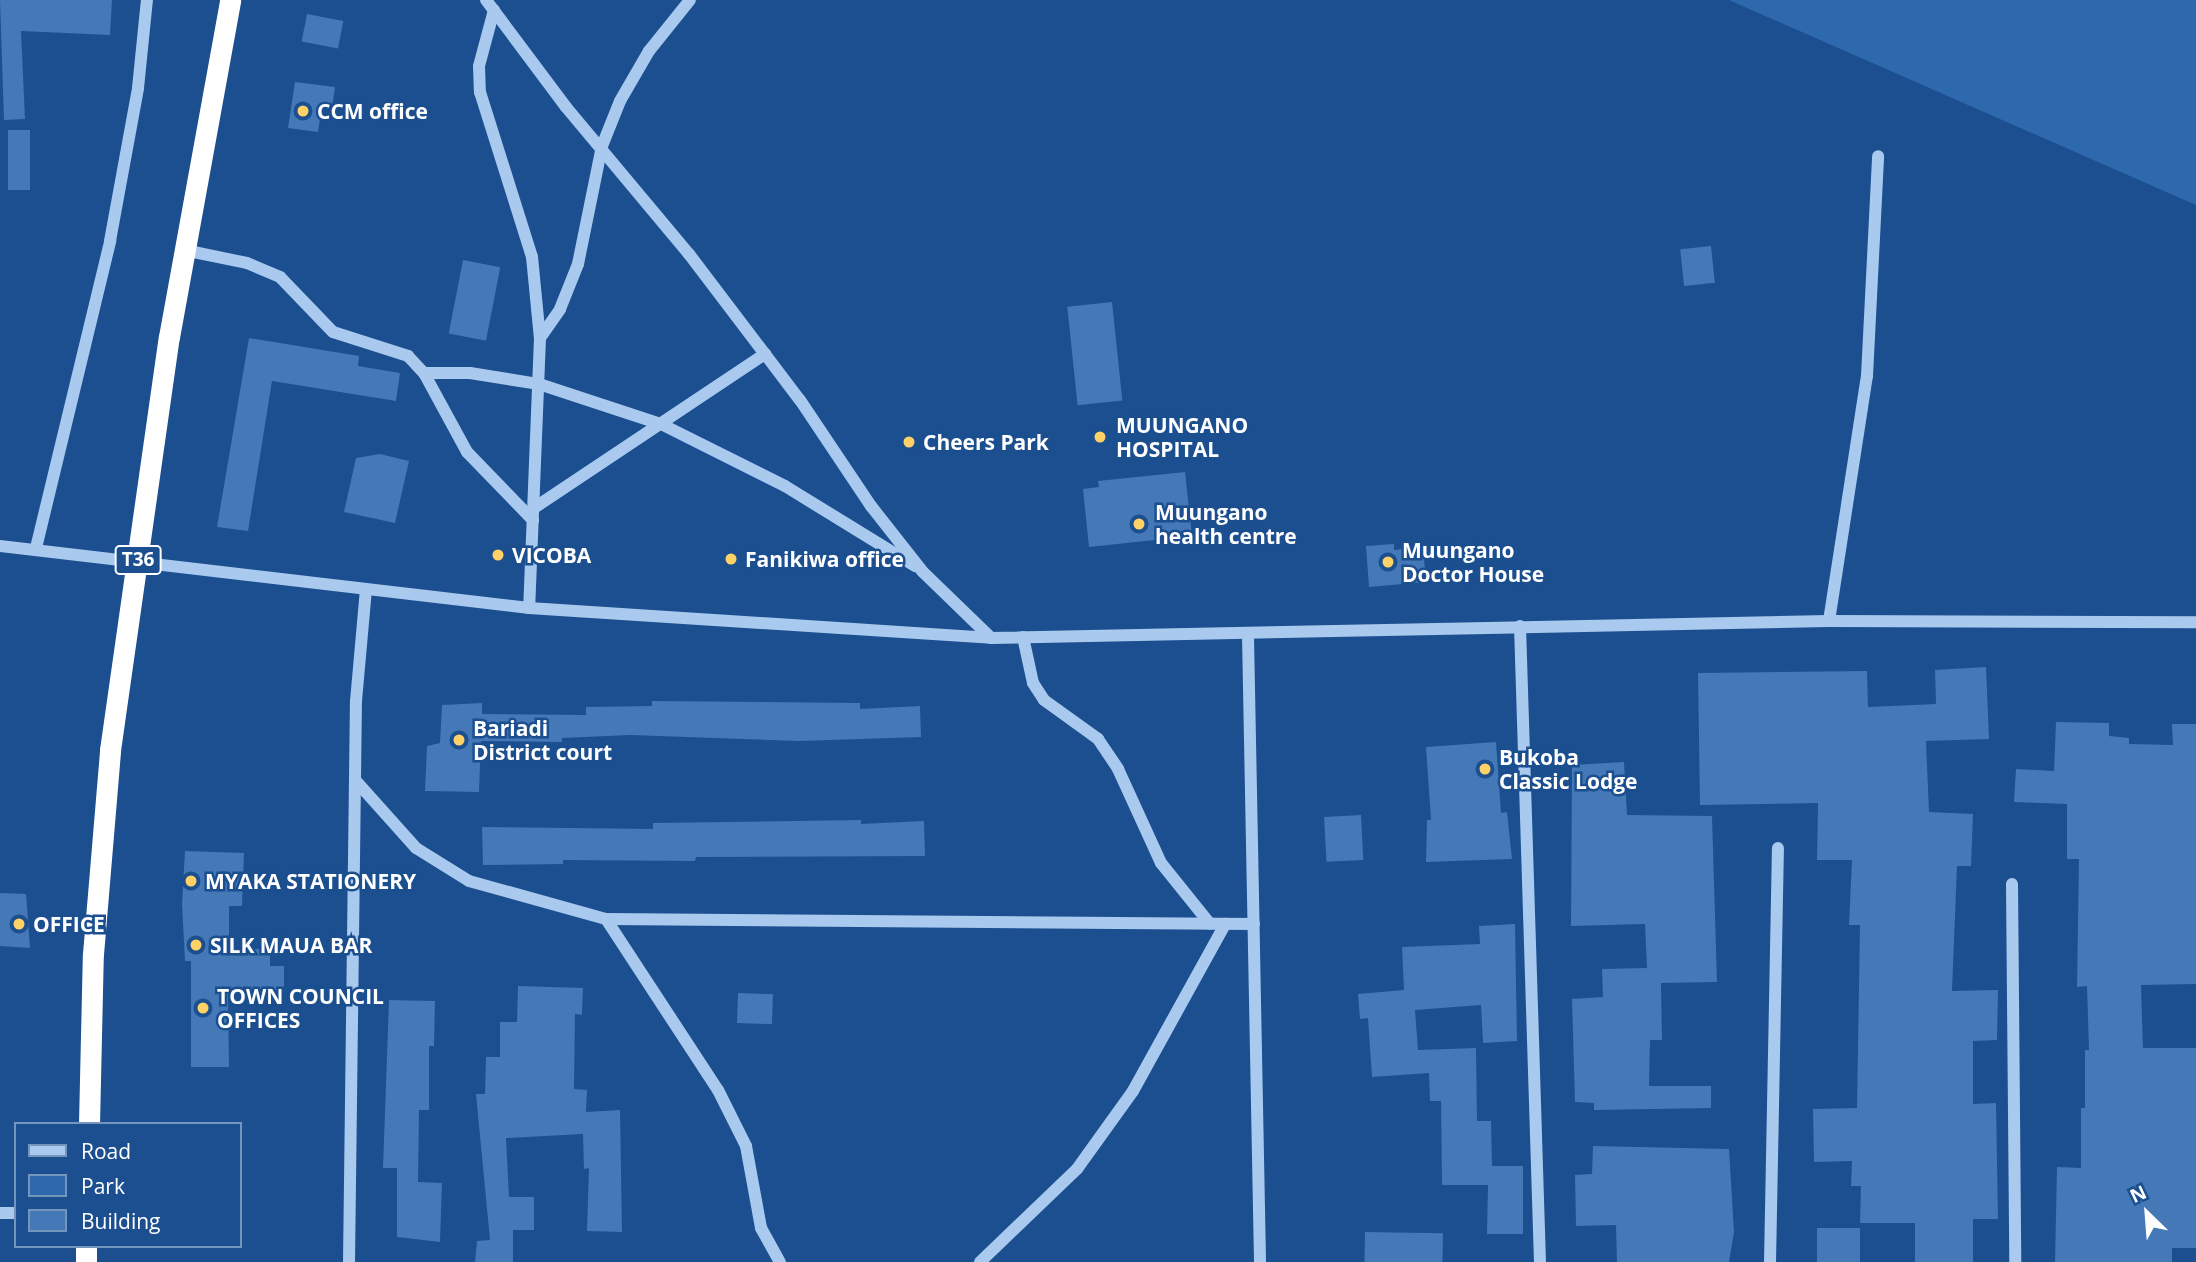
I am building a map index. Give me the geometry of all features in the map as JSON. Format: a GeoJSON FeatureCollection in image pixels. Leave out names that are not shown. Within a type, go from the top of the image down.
{"type":"FeatureCollection","features":[{"type":"Feature","properties":{"kind":"highway","name":"T36"},"geometry":{"type":"LineString","coordinates":[[89,1122],[93,954],[108,763],[184,250],[230,0]]}},
{"type":"Feature","properties":{"kind":"street"},"geometry":{"type":"LineString","coordinates":[[36,548],[110,241],[138,88],[147,0]]}},
{"type":"Feature","properties":{"kind":"street"},"geometry":{"type":"LineString","coordinates":[[540,338],[560,309],[578,264],[602,146],[630,79],[690,0]]}},
{"type":"Feature","properties":{"kind":"street"},"geometry":{"type":"LineString","coordinates":[[490,5],[566,107],[602,146],[765,354],[923,572],[990,638]]}},
{"type":"Feature","properties":{"kind":"street"},"geometry":{"type":"LineString","coordinates":[[490,5],[479,66],[480,92],[532,257],[540,338],[529,608]]}},
{"type":"Feature","properties":{"kind":"street"},"geometry":{"type":"LineString","coordinates":[[1829,621],[1867,376],[1878,156]]}},
{"type":"Feature","properties":{"kind":"street"},"geometry":{"type":"LineString","coordinates":[[184,250],[247,263],[280,277],[333,332],[397,349],[424,373],[467,453],[534,514]]}},
{"type":"Feature","properties":{"kind":"street"},"geometry":{"type":"LineString","coordinates":[[534,514],[765,354]]}},
{"type":"Feature","properties":{"kind":"street"},"geometry":{"type":"LineString","coordinates":[[424,373],[470,373],[539,384],[661,424],[785,486],[923,572]]}},
{"type":"Feature","properties":{"kind":"street"},"geometry":{"type":"LineString","coordinates":[[0,546],[36,548],[529,608],[990,638],[1248,636],[1520,626],[1829,621],[2196,622]]}},
{"type":"Feature","properties":{"kind":"street"},"geometry":{"type":"LineString","coordinates":[[349,1262],[356,701],[366,589]]}},
{"type":"Feature","properties":{"kind":"street"},"geometry":{"type":"LineString","coordinates":[[1520,626],[1540,1262]]}},
{"type":"Feature","properties":{"kind":"street"},"geometry":{"type":"LineString","coordinates":[[1248,636],[1260,1262]]}},
{"type":"Feature","properties":{"kind":"street"},"geometry":{"type":"LineString","coordinates":[[1023,637],[1033,683],[1044,700],[1098,739],[1118,769],[1161,863],[1210,924]]}},
{"type":"Feature","properties":{"kind":"street"},"geometry":{"type":"LineString","coordinates":[[356,782],[416,848],[469,881],[606,919],[1254,924]]}},
{"type":"Feature","properties":{"kind":"street"},"geometry":{"type":"LineString","coordinates":[[1770,1262],[1778,848]]}},
{"type":"Feature","properties":{"kind":"street"},"geometry":{"type":"LineString","coordinates":[[2012,884],[2015,1262]]}},
{"type":"Feature","properties":{"kind":"street"},"geometry":{"type":"LineString","coordinates":[[606,919],[718,1090],[746,1146],[761,1228],[780,1262]]}},
{"type":"Feature","properties":{"kind":"street"},"geometry":{"type":"LineString","coordinates":[[980,1262],[1077,1169],[1133,1091],[1225,924]]}},
{"type":"Feature","properties":{"kind":"green space"},"geometry":{"type":"Polygon","coordinates":[[[1729,0],[2196,0],[2196,205],[1729,0]]]}},
{"type":"Feature","properties":{"kind":"building"},"geometry":{"type":"Polygon","coordinates":[[[0,0],[112,0],[110,35],[21,31],[25,119],[4,120],[0,0]]]}},
{"type":"Feature","properties":{"kind":"building"},"geometry":{"type":"Polygon","coordinates":[[[307,14],[343,21],[338,49],[302,41],[307,14]]]}},
{"type":"Feature","properties":{"kind":"building"},"geometry":{"type":"Polygon","coordinates":[[[295,82],[335,87],[332,108],[322,106],[318,132],[288,128],[295,82]]]}},
{"type":"Feature","properties":{"kind":"building"},"geometry":{"type":"Polygon","coordinates":[[[8,130],[30,130],[30,190],[8,190],[8,130]]]}},
{"type":"Feature","properties":{"kind":"building"},"geometry":{"type":"Polygon","coordinates":[[[1711,246],[1715,283],[1684,286],[1680,249],[1711,246]]]}},
{"type":"Feature","properties":{"kind":"building"},"geometry":{"type":"Polygon","coordinates":[[[463,260],[500,267],[486,341],[449,334],[463,260]]]}},
{"type":"Feature","properties":{"kind":"building"},"geometry":{"type":"Polygon","coordinates":[[[1112,302],[1122,400],[1078,405],[1067,307],[1112,302]]]}},
{"type":"Feature","properties":{"kind":"building"},"geometry":{"type":"Polygon","coordinates":[[[249,338],[359,356],[358,366],[400,373],[396,401],[272,381],[248,531],[217,527],[249,338]]]}},
{"type":"Feature","properties":{"kind":"building"},"geometry":{"type":"Polygon","coordinates":[[[380,454],[409,461],[395,523],[344,512],[356,458],[380,454]]]}},
{"type":"Feature","properties":{"kind":"building"},"geometry":{"type":"Polygon","coordinates":[[[1185,472],[1192,536],[1089,547],[1083,489],[1099,487],[1098,481],[1185,472]]]}},
{"type":"Feature","properties":{"kind":"building"},"geometry":{"type":"Polygon","coordinates":[[[1394,544],[1394,550],[1423,547],[1426,582],[1369,587],[1366,546],[1394,544]]]}},
{"type":"Feature","properties":{"kind":"building"},"geometry":{"type":"Polygon","coordinates":[[[1986,667],[1989,739],[1926,741],[1929,812],[1973,814],[1971,866],[1957,866],[1952,991],[1998,990],[1997,1040],[1973,1041],[1973,1104],[1996,1103],[1998,1219],[1973,1219],[1973,1262],[1915,1262],[1915,1223],[1860,1223],[1861,1186],[1851,1186],[1852,1161],[1814,1162],[1813,1109],[1857,1108],[1860,925],[1849,925],[1852,860],[1817,860],[1818,803],[1700,805],[1698,673],[1867,671],[1868,707],[1936,704],[1935,670],[1986,667]]]}},
{"type":"Feature","properties":{"kind":"building"},"geometry":{"type":"Polygon","coordinates":[[[652,701],[860,703],[860,709],[920,706],[921,737],[799,741],[630,735],[562,738],[562,742],[481,741],[479,792],[425,791],[427,746],[440,743],[442,705],[482,703],[482,714],[586,715],[586,707],[652,706],[652,701]]]}},
{"type":"Feature","properties":{"kind":"building"},"geometry":{"type":"Polygon","coordinates":[[[2056,722],[2109,723],[2109,736],[2129,738],[2129,744],[2173,745],[2172,724],[2196,724],[2196,984],[2141,985],[2143,1048],[2196,1048],[2196,1248],[2172,1248],[2172,1262],[2055,1262],[2057,1167],[2081,1168],[2081,1108],[2085,1108],[2085,1050],[2089,1050],[2087,986],[2077,987],[2079,859],[2067,859],[2067,804],[2014,802],[2016,769],[2054,771],[2056,722]]]}},
{"type":"Feature","properties":{"kind":"building"},"geometry":{"type":"Polygon","coordinates":[[[1496,742],[1501,813],[1507,812],[1512,859],[1426,862],[1427,820],[1431,820],[1426,747],[1496,742]]]}},
{"type":"Feature","properties":{"kind":"building"},"geometry":{"type":"Polygon","coordinates":[[[1624,762],[1627,815],[1712,816],[1717,982],[1661,983],[1662,1040],[1650,1040],[1649,1086],[1711,1086],[1711,1108],[1594,1110],[1594,1103],[1575,1102],[1572,999],[1603,997],[1602,969],[1647,968],[1645,924],[1571,926],[1572,765],[1624,762]]]}},
{"type":"Feature","properties":{"kind":"building"},"geometry":{"type":"Polygon","coordinates":[[[1361,815],[1363,860],[1326,862],[1324,817],[1361,815]]]}},
{"type":"Feature","properties":{"kind":"building"},"geometry":{"type":"Polygon","coordinates":[[[861,820],[861,824],[924,821],[925,856],[696,857],[695,861],[563,860],[563,864],[483,865],[482,827],[653,829],[653,823],[861,820]]]}},
{"type":"Feature","properties":{"kind":"building"},"geometry":{"type":"Polygon","coordinates":[[[185,851],[244,853],[242,906],[229,906],[229,949],[270,949],[270,966],[284,966],[284,992],[228,992],[229,1067],[191,1067],[191,961],[185,961],[182,904],[185,851]]]}},
{"type":"Feature","properties":{"kind":"building"},"geometry":{"type":"Polygon","coordinates":[[[0,893],[26,894],[30,948],[0,946],[0,893]]]}},
{"type":"Feature","properties":{"kind":"building"},"geometry":{"type":"Polygon","coordinates":[[[1515,924],[1517,1041],[1483,1043],[1481,1005],[1415,1010],[1418,1050],[1476,1048],[1477,1121],[1491,1121],[1492,1166],[1523,1166],[1523,1234],[1487,1234],[1488,1185],[1442,1185],[1441,1101],[1430,1101],[1429,1073],[1372,1077],[1368,1018],[1360,1019],[1358,994],[1404,990],[1402,947],[1480,944],[1479,926],[1515,924]]]}},
{"type":"Feature","properties":{"kind":"building"},"geometry":{"type":"Polygon","coordinates":[[[518,986],[583,988],[582,1015],[575,1014],[574,1089],[587,1090],[586,1112],[620,1110],[622,1232],[587,1231],[589,1168],[584,1169],[583,1134],[506,1138],[509,1197],[534,1197],[534,1230],[513,1230],[513,1262],[475,1262],[477,1241],[490,1240],[476,1094],[485,1094],[486,1057],[500,1057],[500,1022],[517,1022],[518,986]]]}},
{"type":"Feature","properties":{"kind":"building"},"geometry":{"type":"Polygon","coordinates":[[[738,993],[773,994],[772,1024],[737,1023],[738,993]]]}},
{"type":"Feature","properties":{"kind":"building"},"geometry":{"type":"Polygon","coordinates":[[[389,1000],[435,1001],[434,1046],[429,1046],[429,1110],[419,1110],[418,1182],[442,1183],[440,1242],[397,1237],[397,1168],[383,1168],[389,1000]]]}},
{"type":"Feature","properties":{"kind":"building"},"geometry":{"type":"Polygon","coordinates":[[[1593,1146],[1729,1149],[1734,1232],[1729,1262],[1617,1262],[1616,1225],[1576,1226],[1575,1175],[1592,1174],[1593,1146]]]}},
{"type":"Feature","properties":{"kind":"building"},"geometry":{"type":"Polygon","coordinates":[[[1817,1228],[1860,1228],[1860,1262],[1817,1262],[1817,1228]]]}},
{"type":"Feature","properties":{"kind":"building"},"geometry":{"type":"Polygon","coordinates":[[[1365,1232],[1443,1233],[1442,1262],[1364,1262],[1365,1232]]]}},
{"type":"Feature","properties":{"kind":"place","name":"CCM office"},"geometry":{"type":"Point","coordinates":[303,111]}},
{"type":"Feature","properties":{"kind":"place","name":"MUUNGANO HOSPITAL"},"geometry":{"type":"Point","coordinates":[1100,437]}},
{"type":"Feature","properties":{"kind":"place","name":"Cheers Park"},"geometry":{"type":"Point","coordinates":[909,442]}},
{"type":"Feature","properties":{"kind":"place","name":"Muungano health centre"},"geometry":{"type":"Point","coordinates":[1139,524]}},
{"type":"Feature","properties":{"kind":"place","name":"VICOBA"},"geometry":{"type":"Point","coordinates":[498,555]}},
{"type":"Feature","properties":{"kind":"place","name":"Fanikiwa office"},"geometry":{"type":"Point","coordinates":[731,559]}},
{"type":"Feature","properties":{"kind":"place","name":"Muungano Doctor House"},"geometry":{"type":"Point","coordinates":[1388,562]}},
{"type":"Feature","properties":{"kind":"place","name":"Bariadi District court"},"geometry":{"type":"Point","coordinates":[459,740]}},
{"type":"Feature","properties":{"kind":"place","name":"Bukoba Classic Lodge"},"geometry":{"type":"Point","coordinates":[1485,769]}},
{"type":"Feature","properties":{"kind":"place","name":"MYAKA STATIONERY"},"geometry":{"type":"Point","coordinates":[191,881]}},
{"type":"Feature","properties":{"kind":"place","name":"OFFICE"},"geometry":{"type":"Point","coordinates":[19,924]}},
{"type":"Feature","properties":{"kind":"place","name":"SILK MAUA BAR"},"geometry":{"type":"Point","coordinates":[196,945]}},
{"type":"Feature","properties":{"kind":"place","name":"TOWN COUNCIL OFFICES"},"geometry":{"type":"Point","coordinates":[203,1008]}}]}
